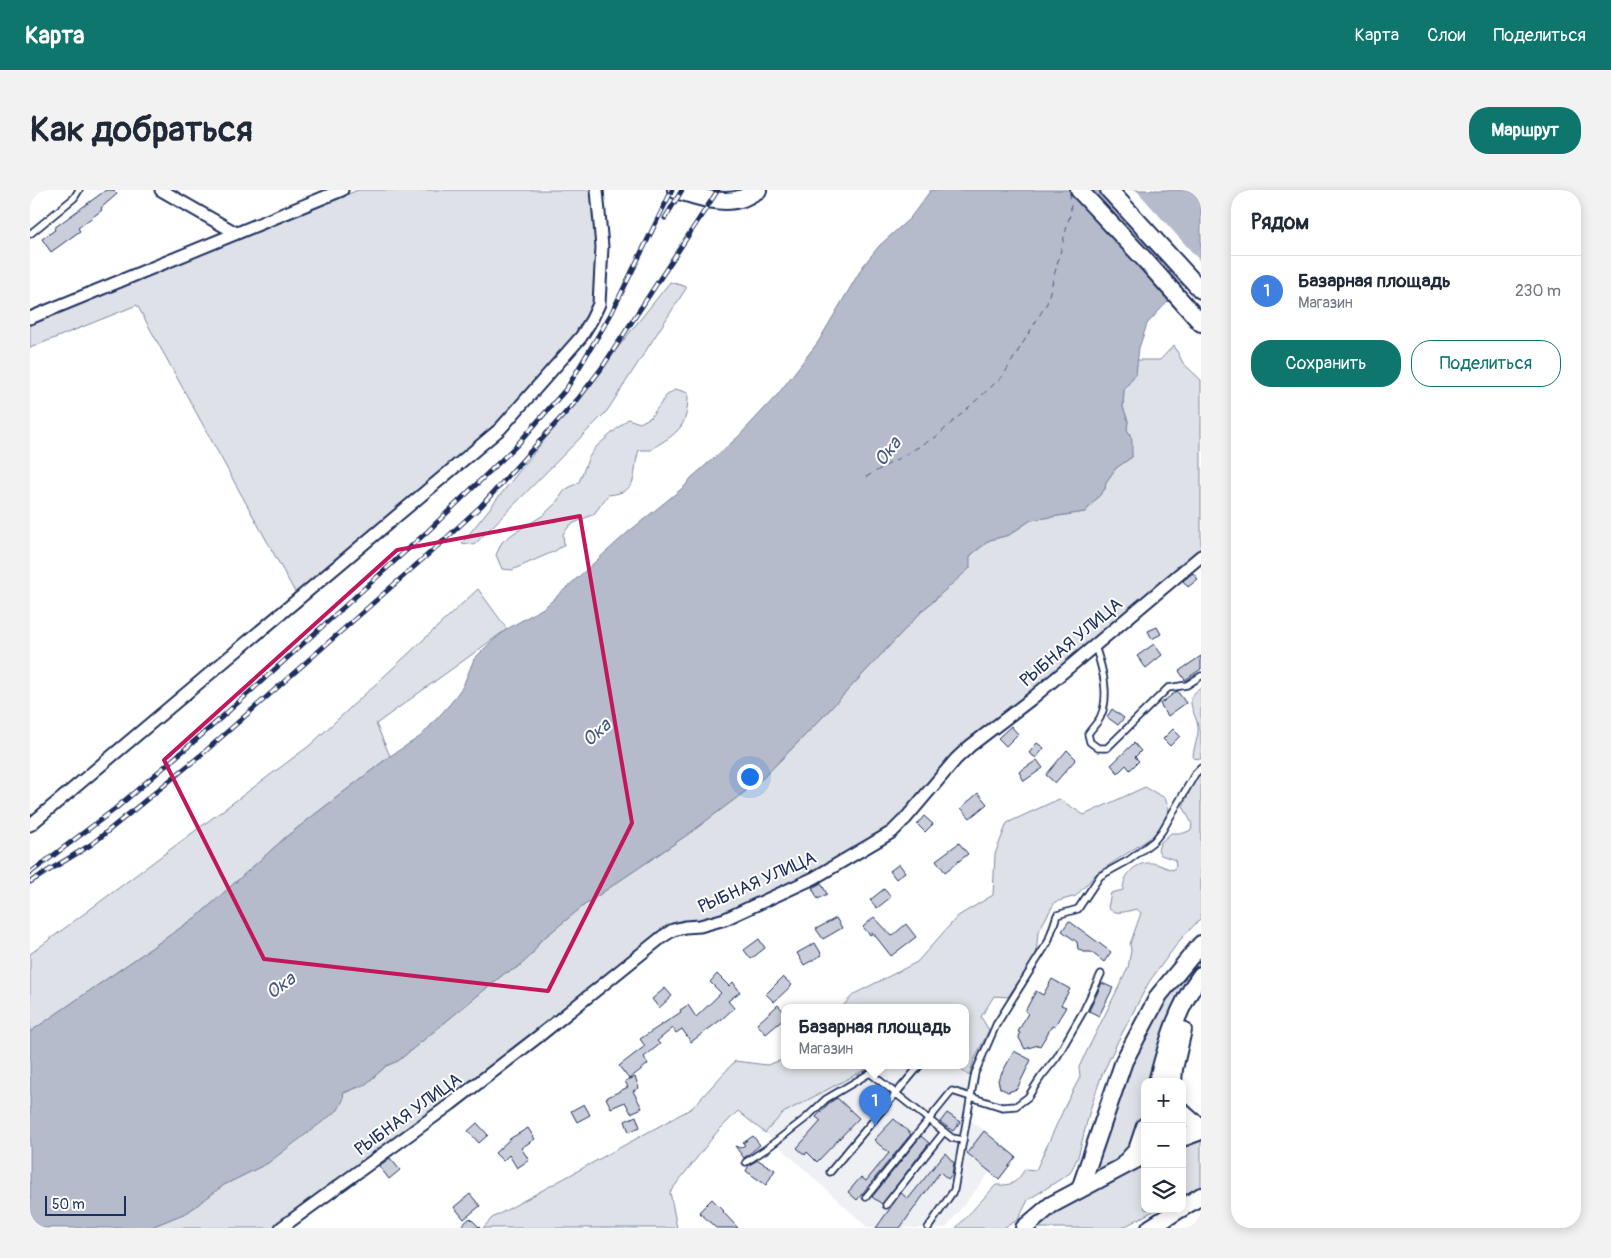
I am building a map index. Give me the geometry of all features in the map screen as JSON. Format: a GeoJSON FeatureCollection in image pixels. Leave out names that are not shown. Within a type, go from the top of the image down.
{"type":"FeatureCollection","features":[{"type":"Feature","properties":{"kind":"main road"},"geometry":{"type":"LineString","coordinates":[[676,190],[711,200],[724,201],[743,198],[758,190]]}},
{"type":"Feature","properties":{"kind":"main road"},"geometry":{"type":"LineString","coordinates":[[1079,190],[1201,323]]}},
{"type":"Feature","properties":{"kind":"main road"},"geometry":{"type":"LineString","coordinates":[[1109,190],[1201,290]]}},
{"type":"Feature","properties":{"kind":"main road"},"geometry":{"type":"LineString","coordinates":[[1080,1189],[1129,1053],[1159,995],[1201,944]]}},
{"type":"Feature","properties":{"kind":"main road"},"geometry":{"type":"LineString","coordinates":[[1158,1078],[1177,1016],[1193,986],[1201,976]]}},
{"type":"Feature","properties":{"kind":"main road"},"geometry":{"type":"LineString","coordinates":[[1174,1078],[1179,1043],[1188,1014],[1201,986]]}},
{"type":"Feature","properties":{"kind":"main road"},"geometry":{"type":"LineString","coordinates":[[1186,1116],[1201,1126]]}},
{"type":"Feature","properties":{"kind":"main road"},"geometry":{"type":"LineString","coordinates":[[1186,1137],[1201,1131]]}},
{"type":"Feature","properties":{"kind":"main road"},"geometry":{"type":"LineString","coordinates":[[1121,1167],[1137,1150],[1141,1138]]}},
{"type":"Feature","properties":{"kind":"main road"},"geometry":{"type":"LineString","coordinates":[[1029,1226],[1051,1204],[1141,1157]]}},
{"type":"Feature","properties":{"kind":"main road"},"geometry":{"type":"LineString","coordinates":[[1186,1206],[1201,1196]]}},
{"type":"Feature","properties":{"kind":"main road"},"geometry":{"type":"LineString","coordinates":[[1150,1228],[1174,1213]]}},
{"type":"Feature","properties":{"kind":"street"},"geometry":{"type":"LineString","coordinates":[[161,190],[236,234]]}},
{"type":"Feature","properties":{"kind":"street"},"geometry":{"type":"LineString","coordinates":[[30,318],[342,190]]}},
{"type":"Feature","properties":{"kind":"street"},"geometry":{"type":"LineString","coordinates":[[30,825],[500,429],[581,337],[592,320],[599,304],[602,247],[597,190]]}},
{"type":"Feature","properties":{"kind":"street","name":"РЫБНАЯ УЛИЦА"},"geometry":{"type":"LineString","coordinates":[[281,1228],[451,1104],[532,1042],[662,936],[673,930],[700,926],[725,919],[814,878],[892,832],[956,759],[970,746],[1030,700],[1201,556]]}},
{"type":"Feature","properties":{"kind":"lane"},"geometry":{"type":"LineString","coordinates":[[30,234],[74,198],[79,190]]}},
{"type":"Feature","properties":{"kind":"lane"},"geometry":{"type":"LineString","coordinates":[[1095,645],[1103,669],[1105,704],[1100,717],[1088,734],[1090,742],[1098,748],[1107,748],[1168,688],[1187,685],[1201,676]]}},
{"type":"Feature","properties":{"kind":"lane"},"geometry":{"type":"LineString","coordinates":[[928,1228],[954,1190],[975,1074],[996,1025],[1048,942],[1058,916],[1078,909],[1100,876],[1129,860],[1154,841],[1162,831],[1195,774],[1201,768]]}},
{"type":"Feature","properties":{"kind":"lane"},"geometry":{"type":"LineString","coordinates":[[866,1197],[952,1091],[1002,1107],[1016,1106],[1028,1098],[1056,1057],[1084,1010],[1102,974]]}},
{"type":"Feature","properties":{"kind":"lane"},"geometry":{"type":"LineString","coordinates":[[830,1172],[917,1069]]}},
{"type":"Feature","properties":{"kind":"lane"},"geometry":{"type":"LineString","coordinates":[[746,1162],[806,1118],[826,1099],[870,1073],[952,1138],[963,1140]]}},
{"type":"Feature","properties":{"kind":"lane"},"geometry":{"type":"LineString","coordinates":[[886,1205],[944,1132]]}},
{"type":"Feature","properties":{"kind":"highlighted area"},"geometry":{"type":"Polygon","coordinates":[[[580,516],[632,823],[548,991],[264,959],[164,760],[397,550],[580,516]]]}},
{"type":"Feature","properties":{"kind":"shaded area"},"geometry":{"type":"Polygon","coordinates":[[[358,190],[591,190],[595,201],[598,244],[594,303],[578,334],[495,424],[296,594],[137,305],[30,348],[30,325],[358,190]]]}},
{"type":"Feature","properties":{"kind":"shaded area"},"geometry":{"type":"Polygon","coordinates":[[[670,282],[687,287],[607,411],[474,545],[462,543],[670,282]]]}},
{"type":"Feature","properties":{"kind":"shaded area"},"geometry":{"type":"Polygon","coordinates":[[[1174,345],[1183,363],[1201,380],[1201,559],[974,746],[910,819],[816,882],[675,933],[285,1228],[149,1228],[188,1212],[224,1185],[268,1163],[342,1094],[366,1084],[386,1066],[398,1061],[505,973],[515,969],[525,961],[539,942],[587,903],[690,833],[763,778],[924,609],[935,600],[972,554],[990,540],[1009,535],[1031,520],[1085,512],[1105,489],[1106,482],[1116,468],[1132,457],[1130,434],[1127,430],[1128,421],[1123,407],[1124,390],[1136,373],[1137,360],[1160,360],[1174,345]]]}},
{"type":"Feature","properties":{"kind":"shaded area"},"geometry":{"type":"Polygon","coordinates":[[[676,389],[688,393],[683,423],[674,434],[651,450],[639,450],[631,486],[619,493],[608,495],[594,514],[570,525],[563,534],[564,545],[555,551],[512,570],[502,569],[496,555],[502,542],[542,516],[555,504],[565,490],[579,482],[589,457],[596,447],[628,419],[640,423],[651,417],[666,396],[676,389]]]}},
{"type":"Feature","properties":{"kind":"shaded area"},"geometry":{"type":"Polygon","coordinates":[[[478,589],[507,629],[376,724],[390,756],[287,836],[199,915],[30,1032],[30,954],[309,746],[478,589]]]}},
{"type":"Feature","properties":{"kind":"shaded area"},"geometry":{"type":"Polygon","coordinates":[[[1201,688],[1201,759],[1193,758],[1198,727],[1191,699],[1194,693],[1201,688]]]}},
{"type":"Feature","properties":{"kind":"shaded area"},"geometry":{"type":"Polygon","coordinates":[[[1201,772],[1201,918],[1180,940],[1149,982],[1118,1041],[1101,1077],[1078,1157],[1070,1173],[1028,1200],[1018,1220],[1003,1228],[956,1228],[996,1185],[1011,1184],[1025,1169],[1036,1170],[1080,1077],[1079,1067],[1128,968],[1130,944],[1141,913],[1137,909],[1115,912],[1108,908],[1111,893],[1123,890],[1127,875],[1139,865],[1152,863],[1173,870],[1176,866],[1175,860],[1161,855],[1158,850],[1160,843],[1171,833],[1184,833],[1191,830],[1192,824],[1183,806],[1191,781],[1201,772]]]}},
{"type":"Feature","properties":{"kind":"shaded area"},"geometry":{"type":"Polygon","coordinates":[[[1145,787],[1165,798],[1169,809],[1162,825],[1152,837],[1097,873],[1076,896],[1055,902],[1038,932],[1036,955],[1008,997],[994,996],[981,1017],[989,1030],[974,1060],[969,1076],[960,1069],[969,1069],[969,1004],[845,1004],[854,994],[917,962],[958,916],[993,895],[995,854],[1007,823],[1059,799],[1084,815],[1145,787]]]}},
{"type":"Feature","properties":{"kind":"shaded area"},"geometry":{"type":"Polygon","coordinates":[[[1201,951],[1201,960],[1176,1003],[1152,1078],[1141,1078],[1141,1122],[1134,1141],[1123,1156],[1095,1172],[1122,1084],[1152,1016],[1201,951]]]}},
{"type":"Feature","properties":{"kind":"shaded area"},"geometry":{"type":"Polygon","coordinates":[[[781,1060],[781,1069],[866,1069],[783,1113],[765,1133],[738,1111],[717,1132],[670,1192],[677,1228],[483,1228],[492,1218],[692,1108],[735,1061],[767,1065],[781,1060]]]}},
{"type":"Feature","properties":{"kind":"shaded area"},"geometry":{"type":"Polygon","coordinates":[[[866,1069],[960,1069],[969,1076],[963,1114],[1017,1156],[1000,1180],[989,1173],[946,1228],[868,1228],[765,1133],[783,1113],[866,1069]]]}},
{"type":"Feature","properties":{"kind":"shaded area"},"geometry":{"type":"Polygon","coordinates":[[[1201,1136],[1201,1186],[1186,1194],[1186,1168],[1186,1143],[1201,1136]]]}},
{"type":"Feature","properties":{"kind":"shaded area"},"geometry":{"type":"Polygon","coordinates":[[[1141,1166],[1141,1213],[1150,1213],[1122,1228],[1039,1228],[1044,1217],[1141,1166]]]}},
{"type":"Feature","properties":{"kind":"water","name":"Ока"},"geometry":{"type":"Polygon","coordinates":[[[931,190],[1201,190],[1201,265],[1147,324],[1139,348],[1136,373],[1124,390],[1123,407],[1128,421],[1127,429],[1132,440],[1132,457],[1116,468],[1106,482],[1105,489],[1085,512],[1031,520],[1009,535],[990,540],[972,554],[970,557],[970,568],[924,609],[763,778],[690,833],[587,903],[539,942],[525,961],[515,969],[505,973],[398,1061],[386,1066],[366,1084],[343,1093],[344,1098],[338,1110],[268,1163],[224,1185],[188,1212],[149,1228],[30,1228],[30,1032],[199,915],[287,836],[390,756],[421,736],[450,704],[463,686],[474,659],[489,644],[507,629],[545,607],[627,533],[685,486],[691,478],[738,437],[778,394],[818,342],[863,266],[879,246],[910,218],[931,190]]]}},
{"type":"Feature","properties":{"kind":"pier"},"geometry":{"type":"Polygon","coordinates":[[[1101,190],[1136,190],[1201,262],[1201,269],[1187,285],[1101,190]]]}},
{"type":"Feature","properties":{"kind":"building"},"geometry":{"type":"Polygon","coordinates":[[[106,190],[113,190],[117,194],[101,208],[102,210],[78,228],[80,231],[51,252],[42,239],[106,190]]]}},
{"type":"Feature","properties":{"kind":"building"},"geometry":{"type":"Polygon","coordinates":[[[1193,573],[1198,579],[1188,587],[1183,581],[1193,573]]]}},
{"type":"Feature","properties":{"kind":"building"},"geometry":{"type":"Polygon","coordinates":[[[1157,627],[1161,634],[1152,639],[1148,631],[1157,627]]]}},
{"type":"Feature","properties":{"kind":"building"},"geometry":{"type":"Polygon","coordinates":[[[1154,644],[1162,655],[1146,668],[1137,656],[1154,644]]]}},
{"type":"Feature","properties":{"kind":"building"},"geometry":{"type":"Polygon","coordinates":[[[1201,656],[1201,669],[1185,680],[1179,671],[1201,656]]]}},
{"type":"Feature","properties":{"kind":"building"},"geometry":{"type":"Polygon","coordinates":[[[1177,691],[1186,703],[1168,716],[1160,704],[1177,691]]]}},
{"type":"Feature","properties":{"kind":"building"},"geometry":{"type":"Polygon","coordinates":[[[1112,709],[1124,718],[1118,725],[1107,717],[1112,709]]]}},
{"type":"Feature","properties":{"kind":"building"},"geometry":{"type":"Polygon","coordinates":[[[1011,726],[1018,734],[1006,746],[998,738],[1011,726]]]}},
{"type":"Feature","properties":{"kind":"building"},"geometry":{"type":"Polygon","coordinates":[[[1173,729],[1180,736],[1170,746],[1163,739],[1173,729]]]}},
{"type":"Feature","properties":{"kind":"building"},"geometry":{"type":"Polygon","coordinates":[[[1037,743],[1044,748],[1036,758],[1029,753],[1037,743]]]}},
{"type":"Feature","properties":{"kind":"building"},"geometry":{"type":"Polygon","coordinates":[[[1134,743],[1141,751],[1135,757],[1139,761],[1130,770],[1126,765],[1118,773],[1111,765],[1134,743]]]}},
{"type":"Feature","properties":{"kind":"building"},"geometry":{"type":"Polygon","coordinates":[[[1067,750],[1076,759],[1055,783],[1046,775],[1067,750]]]}},
{"type":"Feature","properties":{"kind":"building"},"geometry":{"type":"Polygon","coordinates":[[[1037,760],[1043,768],[1024,781],[1019,772],[1037,760]]]}},
{"type":"Feature","properties":{"kind":"building"},"geometry":{"type":"Polygon","coordinates":[[[978,793],[987,804],[970,818],[961,808],[978,793]]]}},
{"type":"Feature","properties":{"kind":"building"},"geometry":{"type":"Polygon","coordinates":[[[924,816],[933,824],[925,832],[917,824],[924,816]]]}},
{"type":"Feature","properties":{"kind":"building"},"geometry":{"type":"Polygon","coordinates":[[[959,843],[968,854],[945,872],[936,860],[959,843]]]}},
{"type":"Feature","properties":{"kind":"building"},"geometry":{"type":"Polygon","coordinates":[[[899,864],[905,872],[896,879],[890,871],[899,864]]]}},
{"type":"Feature","properties":{"kind":"building"},"geometry":{"type":"Polygon","coordinates":[[[821,883],[827,894],[818,899],[812,888],[821,883]]]}},
{"type":"Feature","properties":{"kind":"building"},"geometry":{"type":"Polygon","coordinates":[[[884,889],[891,897],[877,908],[870,900],[884,889]]]}},
{"type":"Feature","properties":{"kind":"building"},"geometry":{"type":"Polygon","coordinates":[[[874,917],[892,936],[906,924],[916,937],[891,956],[873,933],[870,935],[863,927],[874,917]]]}},
{"type":"Feature","properties":{"kind":"building"},"geometry":{"type":"Polygon","coordinates":[[[836,918],[842,928],[823,939],[816,929],[836,918]]]}},
{"type":"Feature","properties":{"kind":"building"},"geometry":{"type":"Polygon","coordinates":[[[1069,921],[1111,952],[1104,962],[1091,952],[1083,952],[1078,949],[1077,942],[1062,931],[1069,921]]]}},
{"type":"Feature","properties":{"kind":"building"},"geometry":{"type":"Polygon","coordinates":[[[759,939],[765,948],[751,959],[744,950],[759,939]]]}},
{"type":"Feature","properties":{"kind":"building"},"geometry":{"type":"Polygon","coordinates":[[[815,943],[822,955],[804,965],[797,953],[815,943]]]}},
{"type":"Feature","properties":{"kind":"building"},"geometry":{"type":"Polygon","coordinates":[[[717,974],[729,986],[733,982],[740,992],[728,1001],[734,1008],[691,1042],[682,1029],[676,1033],[673,1028],[657,1041],[660,1044],[644,1057],[648,1064],[629,1079],[619,1066],[645,1046],[640,1039],[681,1012],[680,1010],[688,1005],[696,1017],[721,993],[710,982],[717,974]]]}},
{"type":"Feature","properties":{"kind":"building"},"geometry":{"type":"Polygon","coordinates":[[[783,977],[792,985],[774,1002],[766,994],[783,977]]]}},
{"type":"Feature","properties":{"kind":"building"},"geometry":{"type":"Polygon","coordinates":[[[1052,979],[1070,989],[1061,1005],[1066,1007],[1040,1046],[1025,1049],[1018,1032],[1028,1013],[1025,1011],[1036,991],[1043,995],[1052,979]]]}},
{"type":"Feature","properties":{"kind":"building"},"geometry":{"type":"Polygon","coordinates":[[[1102,983],[1113,988],[1099,1016],[1089,1011],[1102,983]]]}},
{"type":"Feature","properties":{"kind":"building"},"geometry":{"type":"Polygon","coordinates":[[[665,988],[672,996],[659,1008],[652,999],[665,988]]]}},
{"type":"Feature","properties":{"kind":"building"},"geometry":{"type":"Polygon","coordinates":[[[778,1005],[781,1008],[781,1021],[766,1034],[757,1024],[778,1005]]]}},
{"type":"Feature","properties":{"kind":"building"},"geometry":{"type":"Polygon","coordinates":[[[1014,1051],[1031,1060],[1017,1089],[1008,1092],[1000,1088],[998,1080],[1014,1051]]]}},
{"type":"Feature","properties":{"kind":"building"},"geometry":{"type":"Polygon","coordinates":[[[635,1077],[639,1088],[633,1091],[642,1108],[631,1113],[625,1102],[611,1108],[606,1098],[628,1087],[625,1081],[635,1077]]]}},
{"type":"Feature","properties":{"kind":"building"},"geometry":{"type":"Polygon","coordinates":[[[837,1098],[859,1118],[817,1162],[807,1152],[805,1155],[797,1148],[821,1121],[816,1117],[829,1103],[837,1098]]]}},
{"type":"Feature","properties":{"kind":"building"},"geometry":{"type":"Polygon","coordinates":[[[584,1104],[590,1115],[577,1122],[571,1111],[584,1104]]]}},
{"type":"Feature","properties":{"kind":"building"},"geometry":{"type":"Polygon","coordinates":[[[947,1113],[960,1122],[953,1131],[940,1122],[947,1113]]]}},
{"type":"Feature","properties":{"kind":"building"},"geometry":{"type":"Polygon","coordinates":[[[636,1116],[640,1127],[629,1132],[625,1121],[636,1116]]]}},
{"type":"Feature","properties":{"kind":"building"},"geometry":{"type":"Polygon","coordinates":[[[894,1119],[911,1134],[857,1200],[848,1192],[861,1177],[866,1181],[889,1153],[874,1140],[894,1119]]]}},
{"type":"Feature","properties":{"kind":"building"},"geometry":{"type":"Polygon","coordinates":[[[477,1123],[488,1135],[479,1143],[468,1131],[477,1123]]]}},
{"type":"Feature","properties":{"kind":"building"},"geometry":{"type":"Polygon","coordinates":[[[528,1128],[535,1139],[521,1148],[529,1160],[517,1168],[509,1155],[503,1161],[495,1153],[511,1138],[528,1128]]]}},
{"type":"Feature","properties":{"kind":"building"},"geometry":{"type":"Polygon","coordinates":[[[984,1131],[1016,1157],[999,1179],[967,1153],[984,1131]]]}},
{"type":"Feature","properties":{"kind":"building"},"geometry":{"type":"Polygon","coordinates":[[[753,1136],[760,1145],[744,1158],[735,1146],[740,1148],[745,1145],[743,1143],[753,1136]]]}},
{"type":"Feature","properties":{"kind":"building"},"geometry":{"type":"Polygon","coordinates":[[[921,1136],[929,1143],[882,1204],[872,1197],[921,1136]]]}},
{"type":"Feature","properties":{"kind":"building"},"geometry":{"type":"Polygon","coordinates":[[[945,1153],[954,1163],[952,1174],[948,1179],[940,1172],[900,1228],[876,1228],[901,1193],[908,1199],[945,1153]]]}},
{"type":"Feature","properties":{"kind":"building"},"geometry":{"type":"Polygon","coordinates":[[[390,1158],[400,1170],[389,1179],[379,1166],[390,1158]]]}},
{"type":"Feature","properties":{"kind":"building"},"geometry":{"type":"Polygon","coordinates":[[[758,1160],[775,1170],[766,1185],[746,1171],[749,1165],[758,1160]]]}},
{"type":"Feature","properties":{"kind":"building"},"geometry":{"type":"Polygon","coordinates":[[[470,1194],[480,1206],[464,1219],[454,1207],[470,1194]]]}},
{"type":"Feature","properties":{"kind":"building"},"geometry":{"type":"Polygon","coordinates":[[[712,1199],[738,1228],[716,1228],[699,1212],[712,1199]]]}},
{"type":"Feature","properties":{"kind":"building"},"geometry":{"type":"Polygon","coordinates":[[[470,1218],[480,1228],[459,1228],[470,1218]]]}},
{"type":"Feature","properties":{"kind":"ferry route"},"geometry":{"type":"LineString","coordinates":[[866,477],[936,437],[1003,376],[1047,303],[1071,211],[1070,190]]}},
{"type":"Feature","properties":{"kind":"railway"},"geometry":{"type":"LineString","coordinates":[[30,873],[115,809],[212,726],[428,531],[517,445],[567,388],[611,314],[672,190]]}},
{"type":"Feature","properties":{"kind":"railway"},"geometry":{"type":"LineString","coordinates":[[665,218],[682,190]]}},
{"type":"Feature","properties":{"kind":"railway"},"geometry":{"type":"LineString","coordinates":[[30,882],[92,844],[201,755],[481,506],[578,399],[601,369],[718,190]]}},
{"type":"Feature","properties":{"kind":"place","name":"Базарная площадь"},"geometry":{"type":"Point","coordinates":[875,1126]}}]}
